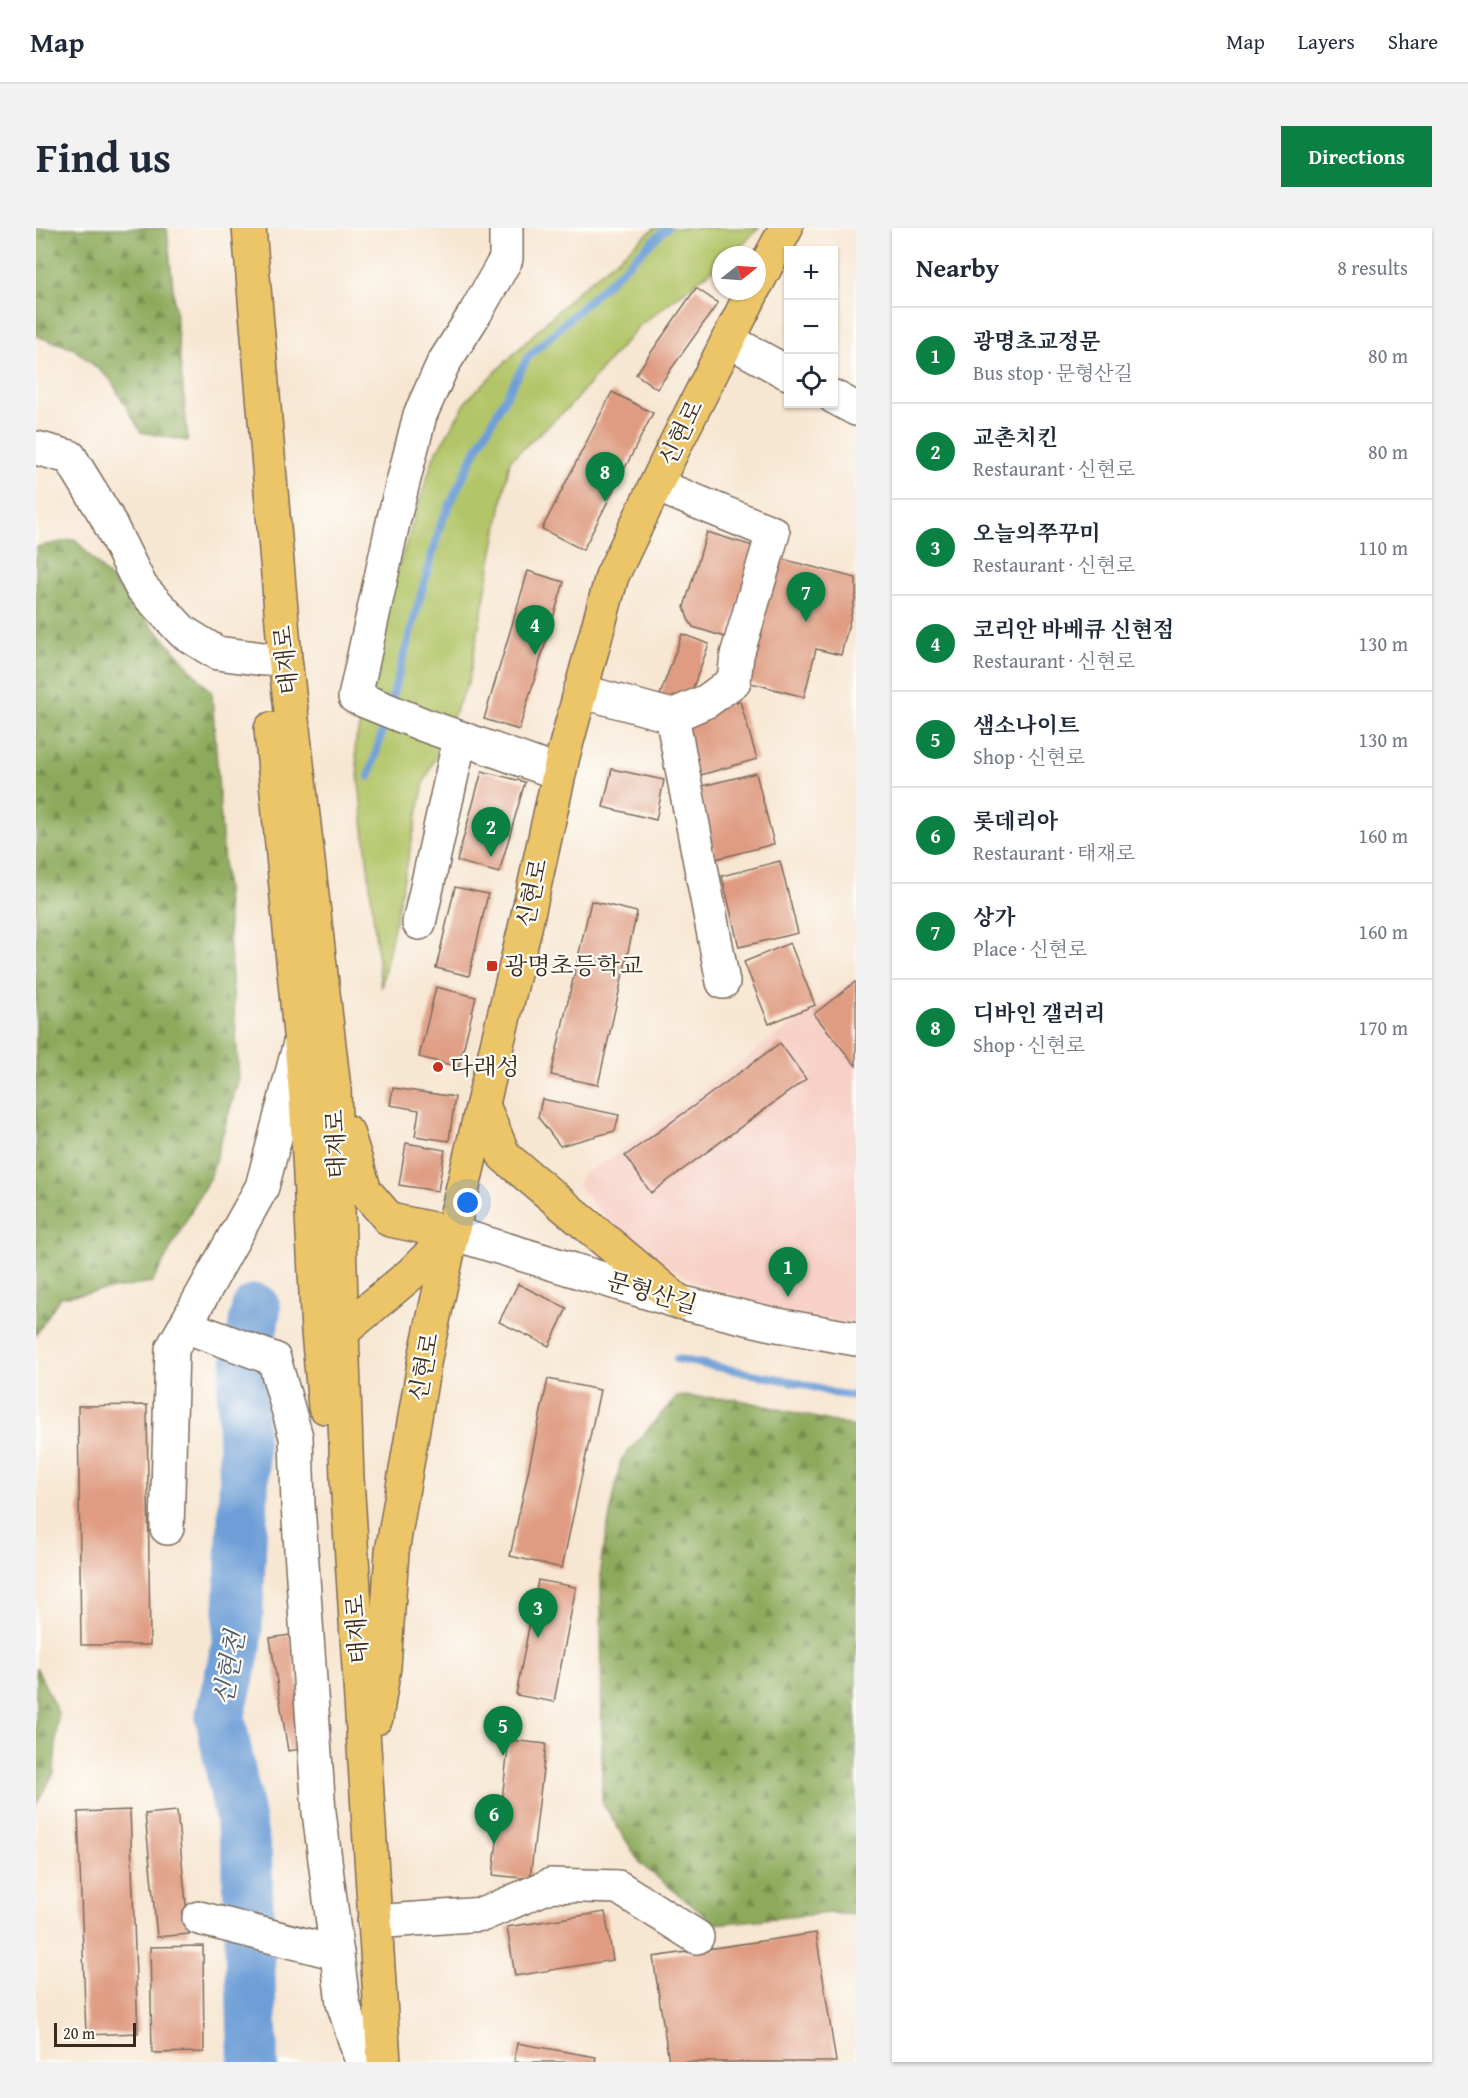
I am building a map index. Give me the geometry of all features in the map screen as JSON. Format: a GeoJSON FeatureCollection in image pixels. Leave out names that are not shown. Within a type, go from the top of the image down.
{"type":"FeatureCollection","features":[{"type":"Feature","properties":{"kind":"main road","name":"태재로"},"geometry":{"type":"LineString","coordinates":[[230,228],[264,659],[300,1041],[347,1479],[384,2062]]}},
{"type":"Feature","properties":{"kind":"main road","name":"태재로"},"geometry":{"type":"LineString","coordinates":[[249,228],[285,658],[334,1089],[330,1331],[348,1700],[371,2062]]}},
{"type":"Feature","properties":{"kind":"main road"},"geometry":{"type":"LineString","coordinates":[[766,266],[786,228]]}},
{"type":"Feature","properties":{"kind":"main road","name":"신현로"},"geometry":{"type":"LineString","coordinates":[[366,1774],[384,1667],[392,1552],[425,1358],[452,1233],[580,691],[612,576],[748,300]]}},
{"type":"Feature","properties":{"kind":"main road"},"geometry":{"type":"LineString","coordinates":[[334,1089],[365,1191],[377,1206],[390,1220],[452,1233]]}},
{"type":"Feature","properties":{"kind":"main road"},"geometry":{"type":"LineString","coordinates":[[483,1105],[504,1156],[679,1302]]}},
{"type":"Feature","properties":{"kind":"main road"},"geometry":{"type":"LineString","coordinates":[[330,1331],[412,1273],[452,1233]]}},
{"type":"Feature","properties":{"kind":"street"},"geometry":{"type":"LineString","coordinates":[[506,228],[506,259],[443,364],[420,415],[394,518],[356,697],[424,725],[559,773]]}},
{"type":"Feature","properties":{"kind":"street"},"geometry":{"type":"LineString","coordinates":[[728,340],[784,370]]}},
{"type":"Feature","properties":{"kind":"street"},"geometry":{"type":"LineString","coordinates":[[838,399],[856,409]]}},
{"type":"Feature","properties":{"kind":"street"},"geometry":{"type":"LineString","coordinates":[[36,448],[70,458],[106,516],[141,586],[183,632],[217,653],[264,659]]}},
{"type":"Feature","properties":{"kind":"street"},"geometry":{"type":"LineString","coordinates":[[580,691],[672,716],[707,701],[734,681],[737,655],[773,533],[656,485]]}},
{"type":"Feature","properties":{"kind":"street"},"geometry":{"type":"LineString","coordinates":[[672,716],[723,982]]}},
{"type":"Feature","properties":{"kind":"street"},"geometry":{"type":"LineString","coordinates":[[419,923],[460,738]]}},
{"type":"Feature","properties":{"kind":"street"},"geometry":{"type":"LineString","coordinates":[[167,1528],[172,1349],[190,1325],[262,1187],[300,1041]]}},
{"type":"Feature","properties":{"kind":"street","name":"문형산길"},"geometry":{"type":"LineString","coordinates":[[452,1233],[679,1302],[772,1324],[856,1339]]}},
{"type":"Feature","properties":{"kind":"street"},"geometry":{"type":"LineString","coordinates":[[190,1325],[274,1359],[296,1437],[298,1505],[319,1812],[343,2003],[362,2062]]}},
{"type":"Feature","properties":{"kind":"street"},"geometry":{"type":"LineString","coordinates":[[374,1922],[484,1914],[551,1885],[618,1887],[697,1937]]}},
{"type":"Feature","properties":{"kind":"street"},"geometry":{"type":"LineString","coordinates":[[199,1918],[337,1953]]}},
{"type":"Feature","properties":{"kind":"shaded area"},"geometry":{"type":"Polygon","coordinates":[[[856,977],[856,1326],[785,1313],[696,1283],[619,1236],[578,1185],[583,1173],[609,1160],[856,977]]]}},
{"type":"Feature","properties":{"kind":"green space"},"geometry":{"type":"Polygon","coordinates":[[[36,228],[167,228],[188,441],[141,432],[110,379],[73,348],[36,336],[36,228]]]}},
{"type":"Feature","properties":{"kind":"green space"},"geometry":{"type":"Polygon","coordinates":[[[655,228],[759,228],[740,246],[712,246],[712,270],[639,326],[569,407],[510,460],[469,680],[424,783],[381,988],[355,745],[386,606],[434,456],[468,399],[579,290],[655,228]]]}},
{"type":"Feature","properties":{"kind":"green space"},"geometry":{"type":"Polygon","coordinates":[[[75,539],[212,693],[239,1078],[211,1175],[152,1283],[60,1297],[36,1335],[36,547],[75,539]]]}},
{"type":"Feature","properties":{"kind":"green space"},"geometry":{"type":"Polygon","coordinates":[[[677,1396],[736,1399],[856,1427],[856,1915],[829,1913],[715,1924],[641,1864],[602,1802],[601,1561],[621,1460],[677,1396]]]}},
{"type":"Feature","properties":{"kind":"green space"},"geometry":{"type":"Polygon","coordinates":[[[36,1667],[58,1713],[54,1773],[36,1804],[36,1667]]]}},
{"type":"Feature","properties":{"kind":"building"},"geometry":{"type":"Polygon","coordinates":[[[696,288],[718,303],[657,389],[636,374],[696,288]]]}},
{"type":"Feature","properties":{"kind":"building"},"geometry":{"type":"Polygon","coordinates":[[[612,392],[653,413],[583,550],[542,529],[612,392]]]}},
{"type":"Feature","properties":{"kind":"building"},"geometry":{"type":"Polygon","coordinates":[[[707,532],[756,547],[728,638],[693,627],[684,607],[707,532]]]}},
{"type":"Feature","properties":{"kind":"building"},"geometry":{"type":"Polygon","coordinates":[[[778,558],[856,578],[856,595],[841,655],[816,649],[804,697],[747,682],[778,558]]]}},
{"type":"Feature","properties":{"kind":"building"},"geometry":{"type":"Polygon","coordinates":[[[528,571],[564,582],[519,730],[484,719],[528,571]]]}},
{"type":"Feature","properties":{"kind":"building"},"geometry":{"type":"Polygon","coordinates":[[[682,634],[709,644],[687,704],[660,695],[682,634]]]}},
{"type":"Feature","properties":{"kind":"building"},"geometry":{"type":"Polygon","coordinates":[[[740,701],[757,759],[697,776],[680,719],[740,701]]]}},
{"type":"Feature","properties":{"kind":"building"},"geometry":{"type":"Polygon","coordinates":[[[612,769],[664,780],[656,820],[603,807],[612,769]]]}},
{"type":"Feature","properties":{"kind":"building"},"geometry":{"type":"Polygon","coordinates":[[[482,771],[525,782],[499,873],[457,861],[482,771]]]}},
{"type":"Feature","properties":{"kind":"building"},"geometry":{"type":"Polygon","coordinates":[[[756,773],[774,844],[716,859],[698,787],[756,773]]]}},
{"type":"Feature","properties":{"kind":"building"},"geometry":{"type":"Polygon","coordinates":[[[780,861],[798,933],[739,947],[722,876],[780,861]]]}},
{"type":"Feature","properties":{"kind":"building"},"geometry":{"type":"Polygon","coordinates":[[[455,887],[488,894],[469,976],[436,968],[455,887]]]}},
{"type":"Feature","properties":{"kind":"building"},"geometry":{"type":"Polygon","coordinates":[[[591,901],[637,912],[598,1085],[551,1075],[591,901]]]}},
{"type":"Feature","properties":{"kind":"building"},"geometry":{"type":"Polygon","coordinates":[[[790,943],[815,1005],[769,1024],[744,962],[790,943]]]}},
{"type":"Feature","properties":{"kind":"building"},"geometry":{"type":"Polygon","coordinates":[[[856,983],[856,1066],[814,1014],[856,983]]]}},
{"type":"Feature","properties":{"kind":"building"},"geometry":{"type":"Polygon","coordinates":[[[436,987],[476,997],[459,1067],[419,1057],[436,987]]]}},
{"type":"Feature","properties":{"kind":"building"},"geometry":{"type":"Polygon","coordinates":[[[780,1043],[806,1079],[651,1193],[625,1156],[780,1043]]]}},
{"type":"Feature","properties":{"kind":"building"},"geometry":{"type":"Polygon","coordinates":[[[393,1088],[455,1097],[449,1141],[415,1136],[419,1110],[390,1105],[393,1088]]]}},
{"type":"Feature","properties":{"kind":"building"},"geometry":{"type":"Polygon","coordinates":[[[542,1099],[619,1115],[615,1131],[560,1146],[538,1117],[542,1099]]]}},
{"type":"Feature","properties":{"kind":"building"},"geometry":{"type":"Polygon","coordinates":[[[406,1143],[445,1150],[438,1191],[399,1185],[406,1143]]]}},
{"type":"Feature","properties":{"kind":"building"},"geometry":{"type":"Polygon","coordinates":[[[518,1284],[567,1308],[549,1346],[499,1322],[518,1284]]]}},
{"type":"Feature","properties":{"kind":"building"},"geometry":{"type":"Polygon","coordinates":[[[548,1379],[600,1390],[562,1568],[510,1556],[548,1379]]]}},
{"type":"Feature","properties":{"kind":"building"},"geometry":{"type":"Polygon","coordinates":[[[147,1405],[150,1645],[81,1645],[78,1406],[147,1405]]]}},
{"type":"Feature","properties":{"kind":"building"},"geometry":{"type":"Polygon","coordinates":[[[538,1580],[576,1587],[554,1702],[516,1695],[538,1580]]]}},
{"type":"Feature","properties":{"kind":"building"},"geometry":{"type":"Polygon","coordinates":[[[290,1635],[308,1748],[288,1751],[270,1638],[290,1635]]]}},
{"type":"Feature","properties":{"kind":"building"},"geometry":{"type":"Polygon","coordinates":[[[509,1740],[546,1744],[530,1879],[493,1875],[509,1740]]]}},
{"type":"Feature","properties":{"kind":"building"},"geometry":{"type":"Polygon","coordinates":[[[130,1810],[138,2033],[86,2035],[78,1812],[130,1810]]]}},
{"type":"Feature","properties":{"kind":"building"},"geometry":{"type":"Polygon","coordinates":[[[177,1811],[189,1934],[157,1937],[145,1814],[177,1811]]]}},
{"type":"Feature","properties":{"kind":"building"},"geometry":{"type":"Polygon","coordinates":[[[605,1912],[613,1960],[515,1976],[507,1927],[605,1912]]]}},
{"type":"Feature","properties":{"kind":"building"},"geometry":{"type":"Polygon","coordinates":[[[816,1933],[836,2062],[669,2062],[653,1957],[816,1933]]]}},
{"type":"Feature","properties":{"kind":"building"},"geometry":{"type":"Polygon","coordinates":[[[203,1946],[204,2052],[152,2053],[150,1947],[203,1946]]]}},
{"type":"Feature","properties":{"kind":"building"},"geometry":{"type":"Polygon","coordinates":[[[517,2043],[596,2057],[595,2062],[514,2062],[517,2043]]]}},
{"type":"Feature","properties":{"kind":"waterway"},"geometry":{"type":"LineString","coordinates":[[390,705],[441,523],[473,456],[528,357],[667,228]]}},
{"type":"Feature","properties":{"kind":"waterway"},"geometry":{"type":"LineString","coordinates":[[369,777],[386,718]]}},
{"type":"Feature","properties":{"kind":"waterway","name":"신현천"},"geometry":{"type":"LineString","coordinates":[[253,2062],[247,1855],[220,1716],[237,1643],[244,1481],[242,1392],[256,1309]]}},
{"type":"Feature","properties":{"kind":"waterway"},"geometry":{"type":"LineString","coordinates":[[677,1359],[856,1396]]}},
{"type":"Feature","properties":{"kind":"place","name":"디바인 갤러리"},"geometry":{"type":"Point","coordinates":[605,502]}},
{"type":"Feature","properties":{"kind":"place","name":"상가"},"geometry":{"type":"Point","coordinates":[806,622]}},
{"type":"Feature","properties":{"kind":"place","name":"코리안 바베큐 신현점"},"geometry":{"type":"Point","coordinates":[535,655]}},
{"type":"Feature","properties":{"kind":"place","name":"교촌치킨"},"geometry":{"type":"Point","coordinates":[491,857]}},
{"type":"Feature","properties":{"kind":"place","name":"광명초등학교"},"geometry":{"type":"Point","coordinates":[492,966]}},
{"type":"Feature","properties":{"kind":"place","name":"다래성"},"geometry":{"type":"Point","coordinates":[438,1067]}},
{"type":"Feature","properties":{"kind":"place","name":"광명초교정문"},"geometry":{"type":"Point","coordinates":[788,1297]}},
{"type":"Feature","properties":{"kind":"place","name":"오늘의쭈꾸미"},"geometry":{"type":"Point","coordinates":[538,1638]}},
{"type":"Feature","properties":{"kind":"place","name":"샘소나이트"},"geometry":{"type":"Point","coordinates":[503,1756]}},
{"type":"Feature","properties":{"kind":"place","name":"롯데리아"},"geometry":{"type":"Point","coordinates":[494,1844]}}]}
